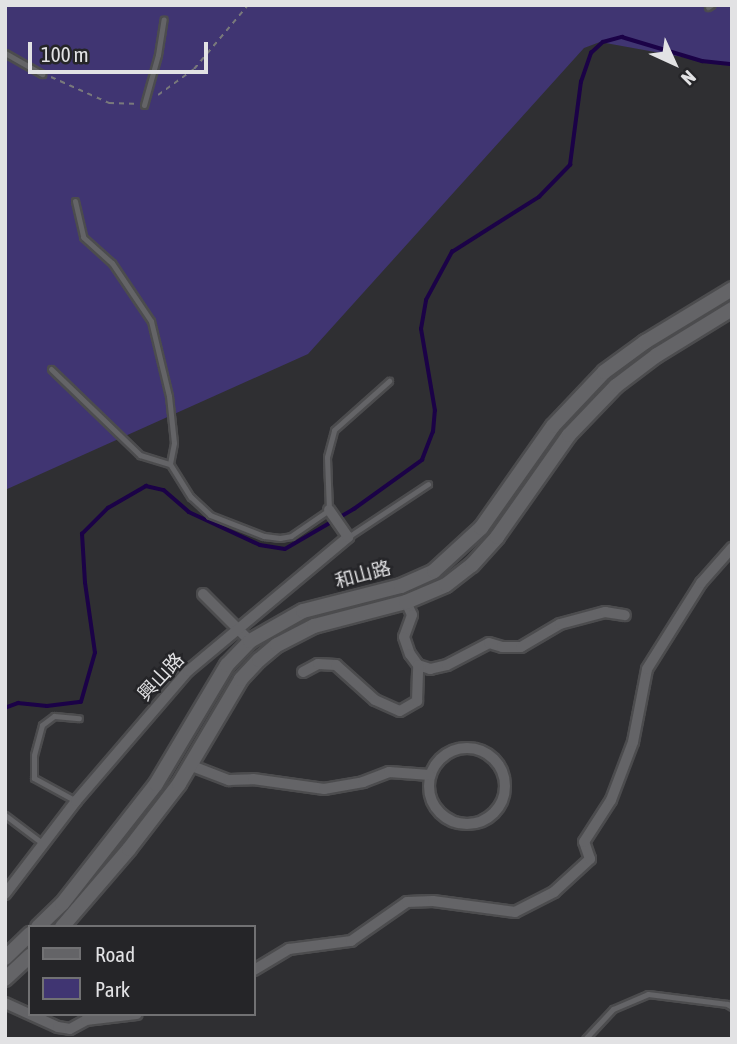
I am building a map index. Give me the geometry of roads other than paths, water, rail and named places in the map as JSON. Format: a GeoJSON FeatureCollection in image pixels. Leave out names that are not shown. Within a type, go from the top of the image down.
{"type":"FeatureCollection","features":[{"type":"Feature","properties":{"kind":"main road","name":"和山路"},"geometry":{"type":"LineString","coordinates":[[40,925],[62,904],[156,784],[227,665],[250,641],[303,611],[401,586],[434,571],[481,528],[554,426],[604,372],[645,342],[732,289]]}},
{"type":"Feature","properties":{"kind":"main road","name":"和山路"},"geometry":{"type":"LineString","coordinates":[[64,925],[129,849],[192,766],[241,679],[277,645],[314,626],[407,602],[446,585],[472,565],[497,537],[569,435],[615,386],[657,355],[732,309]]}},
{"type":"Feature","properties":{"kind":"main road"},"geometry":{"type":"LineString","coordinates":[[5,958],[28,936]]}},
{"type":"Feature","properties":{"kind":"main road"},"geometry":{"type":"LineString","coordinates":[[5,979],[28,958]]}},
{"type":"Feature","properties":{"kind":"street"},"geometry":{"type":"LineString","coordinates":[[329,510],[348,537]]}},
{"type":"Feature","properties":{"kind":"street","name":"興山路"},"geometry":{"type":"LineString","coordinates":[[5,894],[76,801],[188,671],[348,537]]}},
{"type":"Feature","properties":{"kind":"street"},"geometry":{"type":"LineString","coordinates":[[256,969],[289,949],[351,941],[407,902],[433,901],[515,912],[554,892],[590,859],[583,842],[611,800],[633,742],[647,669],[701,583],[732,548]]}},
{"type":"Feature","properties":{"kind":"street"},"geometry":{"type":"LineString","coordinates":[[203,594],[250,641]]}},
{"type":"Feature","properties":{"kind":"street"},"geometry":{"type":"LineString","coordinates":[[407,602],[412,615],[404,637],[410,654],[418,665],[430,669],[447,665],[489,643],[502,647],[521,647],[561,624],[605,612],[625,615]]}},
{"type":"Feature","properties":{"kind":"street"},"geometry":{"type":"LineString","coordinates":[[303,673],[318,664],[336,665],[375,700],[400,711],[417,701],[418,665]]}},
{"type":"Feature","properties":{"kind":"street"},"geometry":{"type":"LineString","coordinates":[[463,748],[478,749],[491,756],[501,768],[505,782],[504,797],[497,811],[485,820],[470,825],[455,823],[442,816],[432,805],[428,790],[430,775],[437,762],[449,752],[463,748]]}},
{"type":"Feature","properties":{"kind":"street"},"geometry":{"type":"LineString","coordinates":[[192,766],[229,780],[253,779],[324,789],[363,782],[389,772],[430,775]]}},
{"type":"Feature","properties":{"kind":"street"},"geometry":{"type":"LineString","coordinates":[[5,1003],[28,1013]]}},
{"type":"Feature","properties":{"kind":"street"},"geometry":{"type":"LineString","coordinates":[[34,1016],[69,1034],[86,1020],[120,1016]]}},
{"type":"Feature","properties":{"kind":"lane"},"geometry":{"type":"LineString","coordinates":[[144,104],[164,19]]}},
{"type":"Feature","properties":{"kind":"lane"},"geometry":{"type":"LineString","coordinates":[[5,53],[42,74]]}},
{"type":"Feature","properties":{"kind":"lane"},"geometry":{"type":"LineString","coordinates":[[75,201],[83,237],[112,263],[151,321],[169,396],[174,443],[170,464]]}},
{"type":"Feature","properties":{"kind":"lane"},"geometry":{"type":"LineString","coordinates":[[51,369],[140,455],[170,464],[191,497],[210,515],[264,536],[291,536],[329,510],[327,457],[334,430],[389,381]]}},
{"type":"Feature","properties":{"kind":"lane"},"geometry":{"type":"LineString","coordinates":[[348,537],[428,484]]}},
{"type":"Feature","properties":{"kind":"lane"},"geometry":{"type":"LineString","coordinates":[[76,801],[34,778],[34,755],[42,725],[54,716],[79,718]]}},
{"type":"Feature","properties":{"kind":"lane"},"geometry":{"type":"LineString","coordinates":[[5,815],[45,845]]}},
{"type":"Feature","properties":{"kind":"lane"},"geometry":{"type":"LineString","coordinates":[[585,1039],[613,1009],[648,994],[727,1003],[732,1007]]}},
{"type":"Feature","properties":{"kind":"waterway"},"geometry":{"type":"LineString","coordinates":[[5,708],[18,703],[47,706],[81,702],[95,653],[85,583],[82,534],[108,508],[146,486],[164,490],[189,512],[260,545],[285,549],[354,509],[422,460],[433,432],[435,411],[421,329],[426,300],[452,252],[539,197],[570,165],[581,82],[591,53],[603,42],[622,37],[702,61],[732,64]]}}]}
